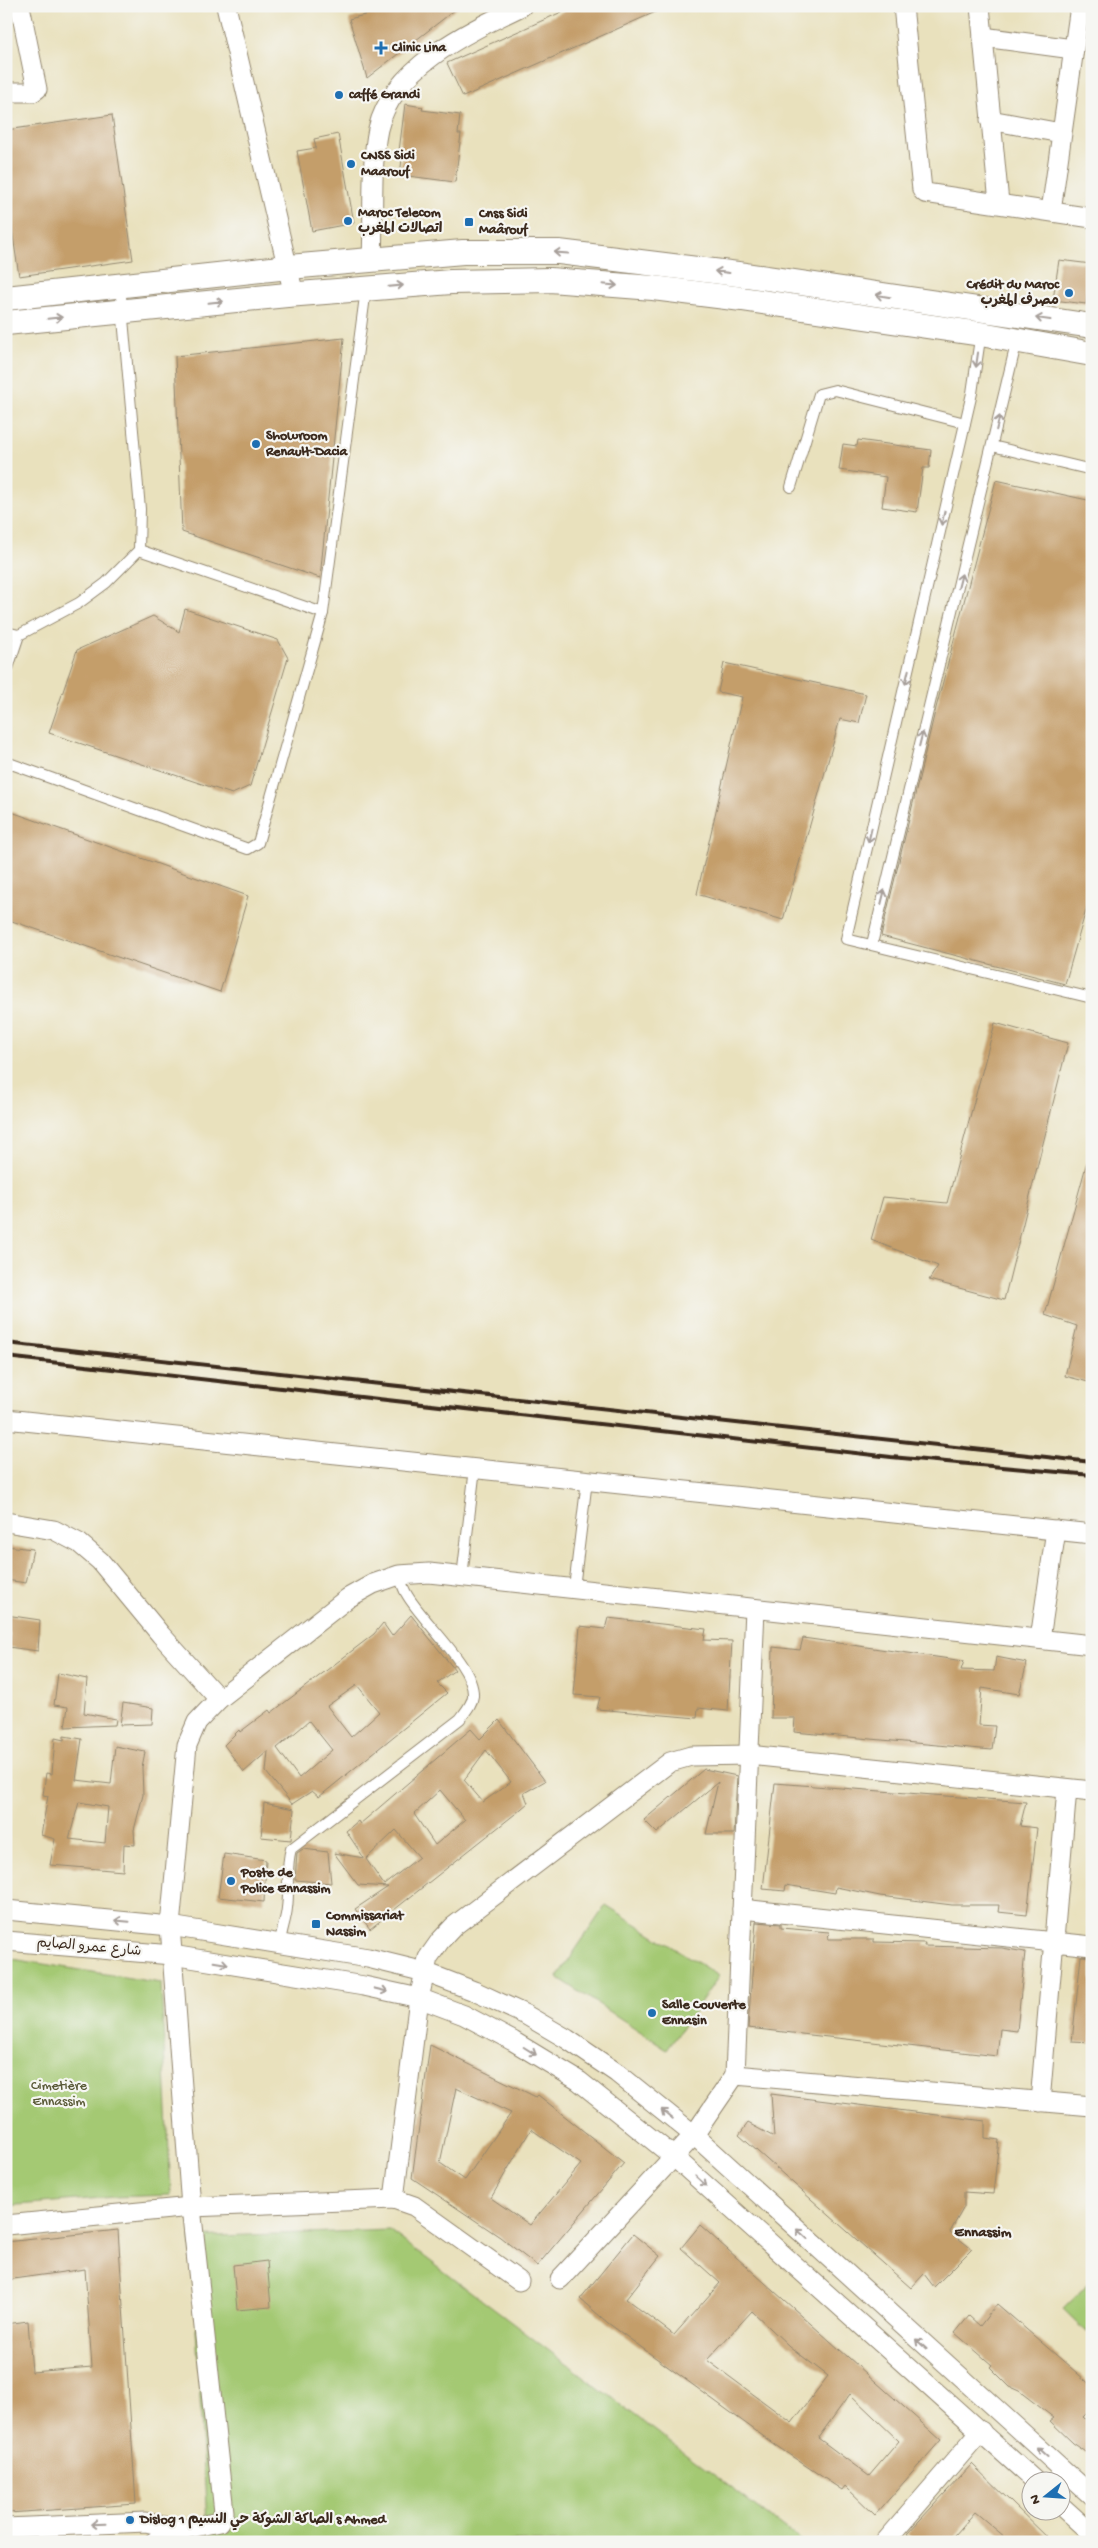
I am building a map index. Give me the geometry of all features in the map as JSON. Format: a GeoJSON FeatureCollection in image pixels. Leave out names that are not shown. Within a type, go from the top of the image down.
{"type":"FeatureCollection","features":[{"type":"Feature","properties":{"kind":"street"},"geometry":{"type":"LineString","coordinates":[[6,92],[33,92],[37,89],[20,6]]}},
{"type":"Feature","properties":{"kind":"street"},"geometry":{"type":"LineString","coordinates":[[226,6],[289,267],[294,295]]}},
{"type":"Feature","properties":{"kind":"street"},"geometry":{"type":"LineString","coordinates":[[372,259],[375,163],[378,129],[385,111],[396,93],[436,52],[491,13],[522,6]]}},
{"type":"Feature","properties":{"kind":"street"},"geometry":{"type":"LineString","coordinates":[[903,6],[922,190],[925,193],[1092,218]]}},
{"type":"Feature","properties":{"kind":"street"},"geometry":{"type":"LineString","coordinates":[[980,6],[999,203]]}},
{"type":"Feature","properties":{"kind":"street"},"geometry":{"type":"LineString","coordinates":[[1051,211],[1080,6]]}},
{"type":"Feature","properties":{"kind":"street"},"geometry":{"type":"LineString","coordinates":[[983,37],[1073,49]]}},
{"type":"Feature","properties":{"kind":"street"},"geometry":{"type":"LineString","coordinates":[[990,120],[1061,133]]}},
{"type":"Feature","properties":{"kind":"street"},"geometry":{"type":"LineString","coordinates":[[6,298],[120,284],[372,259],[463,252],[559,252],[746,275],[982,323]]}},
{"type":"Feature","properties":{"kind":"street"},"geometry":{"type":"LineString","coordinates":[[742,299],[746,275]]}},
{"type":"Feature","properties":{"kind":"street"},"geometry":{"type":"LineString","coordinates":[[6,323],[451,282],[550,280],[654,288],[1017,328],[1092,326]]}},
{"type":"Feature","properties":{"kind":"street"},"geometry":{"type":"LineString","coordinates":[[1017,328],[1092,354]]}},
{"type":"Feature","properties":{"kind":"street"},"geometry":{"type":"LineString","coordinates":[[6,1419],[1092,1534]]}},
{"type":"Feature","properties":{"kind":"street"},"geometry":{"type":"LineString","coordinates":[[6,1522],[54,1530],[86,1549],[100,1561],[161,1635],[219,1699]]}},
{"type":"Feature","properties":{"kind":"street"},"geometry":{"type":"LineString","coordinates":[[1040,1639],[1056,1530]]}},
{"type":"Feature","properties":{"kind":"street"},"geometry":{"type":"LineString","coordinates":[[154,2542],[180,2530],[219,2522],[224,2512],[191,2208],[170,1926],[187,1745],[196,1722],[219,1699],[348,1598],[373,1584],[400,1575],[429,1573],[1092,1645]]}},
{"type":"Feature","properties":{"kind":"street"},"geometry":{"type":"LineString","coordinates":[[560,2279],[694,2135],[735,2075],[755,1609]]}},
{"type":"Feature","properties":{"kind":"street"},"geometry":{"type":"LineString","coordinates":[[394,2199],[419,1998],[432,1952],[454,1926],[670,1762],[691,1756],[749,1755],[1092,1791]]}},
{"type":"Feature","properties":{"kind":"street"},"geometry":{"type":"LineString","coordinates":[[1040,2102],[1068,1789]]}},
{"type":"Feature","properties":{"kind":"street"},"geometry":{"type":"LineString","coordinates":[[742,1909],[1092,1946]]}},
{"type":"Feature","properties":{"kind":"street"},"geometry":{"type":"LineString","coordinates":[[6,1910],[170,1926],[368,1958],[425,1972],[517,2011],[566,2039],[617,2073],[694,2135],[1092,2496]]}},
{"type":"Feature","properties":{"kind":"street","name":"شارع عمرو الصايم"},"geometry":{"type":"LineString","coordinates":[[6,1941],[172,1956],[364,1986],[419,1998],[464,2015],[513,2041],[579,2082],[674,2157],[1023,2470]]}},
{"type":"Feature","properties":{"kind":"street"},"geometry":{"type":"LineString","coordinates":[[735,2075],[1092,2106]]}},
{"type":"Feature","properties":{"kind":"street"},"geometry":{"type":"LineString","coordinates":[[6,2225],[191,2208],[394,2199],[414,2206],[518,2281]]}},
{"type":"Feature","properties":{"kind":"street"},"geometry":{"type":"LineString","coordinates":[[885,2542],[981,2431]]}},
{"type":"Feature","properties":{"kind":"street"},"geometry":{"type":"LineString","coordinates":[[1070,2514],[1092,2534]]}},
{"type":"Feature","properties":{"kind":"street"},"geometry":{"type":"LineString","coordinates":[[6,2528],[146,2522],[180,2530]]}},
{"type":"Feature","properties":{"kind":"street"},"geometry":{"type":"LineString","coordinates":[[146,2522],[148,2542]]}},
{"type":"Feature","properties":{"kind":"lane"},"geometry":{"type":"LineString","coordinates":[[6,632],[19,635],[79,603],[106,583],[139,550],[140,509],[120,284]]}},
{"type":"Feature","properties":{"kind":"lane"},"geometry":{"type":"LineString","coordinates":[[6,762],[248,849],[254,848],[258,843],[322,613],[366,289]]}},
{"type":"Feature","properties":{"kind":"lane"},"geometry":{"type":"LineString","coordinates":[[982,323],[972,393],[846,938],[1092,998]]}},
{"type":"Feature","properties":{"kind":"lane"},"geometry":{"type":"LineString","coordinates":[[872,944],[992,446],[1017,328]]}},
{"type":"Feature","properties":{"kind":"lane"},"geometry":{"type":"LineString","coordinates":[[792,486],[819,394],[826,390],[835,390],[965,423]]}},
{"type":"Feature","properties":{"kind":"lane"},"geometry":{"type":"LineString","coordinates":[[992,446],[1092,470]]}},
{"type":"Feature","properties":{"kind":"lane"},"geometry":{"type":"LineString","coordinates":[[139,550],[322,613]]}},
{"type":"Feature","properties":{"kind":"lane"},"geometry":{"type":"LineString","coordinates":[[6,674],[19,635]]}},
{"type":"Feature","properties":{"kind":"lane"},"geometry":{"type":"LineString","coordinates":[[462,1577],[475,1468]]}},
{"type":"Feature","properties":{"kind":"lane"},"geometry":{"type":"LineString","coordinates":[[574,1588],[587,1480]]}},
{"type":"Feature","properties":{"kind":"lane"},"geometry":{"type":"LineString","coordinates":[[280,1944],[281,1928],[287,1909],[287,1874],[291,1848],[460,1719],[470,1706],[473,1696],[468,1674],[461,1662],[446,1646],[405,1593],[400,1575]]}},
{"type":"Feature","properties":{"kind":"green space","name":"Salle Couverte Ennasin"},"geometry":{"type":"Polygon","coordinates":[[[606,1905],[719,1976],[667,2049],[557,1977],[606,1905]]]}},
{"type":"Feature","properties":{"kind":"green space","name":"Cimetière Ennassim"},"geometry":{"type":"Polygon","coordinates":[[[6,1958],[161,1983],[171,2195],[113,2197],[6,2206],[6,1958]]]}},
{"type":"Feature","properties":{"kind":"green space"},"geometry":{"type":"Polygon","coordinates":[[[389,2230],[803,2542],[208,2542],[191,2237],[389,2230]]]}},
{"type":"Feature","properties":{"kind":"green space"},"geometry":{"type":"Polygon","coordinates":[[[1092,2281],[1092,2337],[1063,2309],[1092,2281]]]}},
{"type":"Feature","properties":{"kind":"building","name":"Clinic Lina"},"geometry":{"type":"Polygon","coordinates":[[[400,6],[460,6],[367,78],[349,19],[400,6]]]}},
{"type":"Feature","properties":{"kind":"building"},"geometry":{"type":"Polygon","coordinates":[[[575,6],[669,6],[463,97],[447,63],[575,6]]]}},
{"type":"Feature","properties":{"kind":"building"},"geometry":{"type":"Polygon","coordinates":[[[405,104],[423,107],[422,110],[460,115],[458,134],[461,134],[455,182],[400,175],[403,151],[399,151],[405,104]]]}},
{"type":"Feature","properties":{"kind":"building"},"geometry":{"type":"Polygon","coordinates":[[[112,115],[133,260],[19,276],[6,189],[6,130],[112,115]]]}},
{"type":"Feature","properties":{"kind":"building"},"geometry":{"type":"Polygon","coordinates":[[[338,134],[354,223],[312,231],[297,151],[316,148],[314,139],[338,134]]]}},
{"type":"Feature","properties":{"kind":"building"},"geometry":{"type":"Polygon","coordinates":[[[1059,260],[1091,264],[1086,304],[1053,300],[1059,260]]]}},
{"type":"Feature","properties":{"kind":"building","name":"Showroom Renault-Dacia"},"geometry":{"type":"Polygon","coordinates":[[[344,338],[320,578],[182,532],[175,356],[344,338]]]}},
{"type":"Feature","properties":{"kind":"building"},"geometry":{"type":"Polygon","coordinates":[[[858,440],[931,450],[929,468],[923,468],[917,512],[882,507],[886,477],[839,470],[843,444],[857,446],[858,440]]]}},
{"type":"Feature","properties":{"kind":"building"},"geometry":{"type":"Polygon","coordinates":[[[996,480],[1092,501],[1092,889],[1065,984],[881,936],[935,712],[996,480]]]}},
{"type":"Feature","properties":{"kind":"building"},"geometry":{"type":"Polygon","coordinates":[[[185,609],[278,640],[288,658],[250,786],[232,794],[49,733],[77,650],[153,616],[179,632],[185,609]]]}},
{"type":"Feature","properties":{"kind":"building"},"geometry":{"type":"Polygon","coordinates":[[[724,663],[866,694],[859,723],[840,719],[783,920],[697,894],[742,697],[718,692],[724,663]]]}},
{"type":"Feature","properties":{"kind":"building"},"geometry":{"type":"Polygon","coordinates":[[[6,810],[248,896],[220,992],[6,919],[6,810]]]}},
{"type":"Feature","properties":{"kind":"building"},"geometry":{"type":"Polygon","coordinates":[[[995,1023],[1068,1043],[1004,1300],[929,1280],[938,1266],[871,1240],[883,1197],[947,1203],[995,1023]]]}},
{"type":"Feature","properties":{"kind":"building"},"geometry":{"type":"Polygon","coordinates":[[[1087,1162],[1092,1163],[1092,1383],[1065,1376],[1077,1326],[1045,1315],[1087,1162]]]}},
{"type":"Feature","properties":{"kind":"building"},"geometry":{"type":"Polygon","coordinates":[[[6,1546],[33,1549],[26,1583],[6,1580],[6,1546]]]}},
{"type":"Feature","properties":{"kind":"building"},"geometry":{"type":"Polygon","coordinates":[[[6,1615],[40,1620],[38,1651],[8,1647],[10,1633],[6,1632],[6,1615]]]}},
{"type":"Feature","properties":{"kind":"building"},"geometry":{"type":"Polygon","coordinates":[[[411,1615],[455,1670],[437,1683],[447,1693],[319,1797],[312,1791],[292,1804],[266,1772],[268,1751],[244,1772],[224,1745],[239,1730],[240,1732],[269,1710],[271,1713],[374,1634],[383,1623],[392,1636],[411,1615]],[[357,1685],[327,1706],[351,1737],[379,1712],[357,1685]],[[309,1721],[277,1748],[299,1778],[332,1750],[309,1721]]]}},
{"type":"Feature","properties":{"kind":"building"},"geometry":{"type":"Polygon","coordinates":[[[608,1618],[706,1629],[704,1640],[732,1641],[728,1711],[698,1708],[697,1718],[597,1709],[600,1697],[574,1695],[580,1626],[605,1629],[608,1618]]]}},
{"type":"Feature","properties":{"kind":"building"},"geometry":{"type":"Polygon","coordinates":[[[803,1638],[964,1661],[961,1670],[994,1671],[996,1657],[1027,1663],[1019,1694],[982,1688],[979,1725],[995,1726],[992,1750],[794,1732],[795,1718],[771,1718],[773,1647],[800,1650],[803,1638]]]}},
{"type":"Feature","properties":{"kind":"building"},"geometry":{"type":"Polygon","coordinates":[[[58,1673],[87,1679],[84,1713],[116,1719],[115,1725],[65,1727],[68,1707],[54,1705],[58,1673]]]}},
{"type":"Feature","properties":{"kind":"building"},"geometry":{"type":"Polygon","coordinates":[[[123,1703],[153,1708],[152,1724],[120,1725],[123,1703]]]}},
{"type":"Feature","properties":{"kind":"building"},"geometry":{"type":"Polygon","coordinates":[[[499,1720],[545,1781],[524,1793],[528,1803],[515,1814],[370,1929],[355,1909],[388,1887],[358,1885],[334,1853],[364,1858],[346,1831],[358,1821],[360,1824],[471,1729],[480,1739],[499,1720]],[[486,1750],[464,1780],[483,1802],[511,1782],[486,1750]],[[440,1790],[414,1814],[435,1845],[465,1820],[440,1790]],[[396,1830],[366,1859],[384,1885],[419,1857],[396,1830]]]}},
{"type":"Feature","properties":{"kind":"building"},"geometry":{"type":"Polygon","coordinates":[[[64,1736],[82,1739],[76,1780],[111,1784],[115,1746],[145,1752],[142,1767],[143,1795],[134,1830],[135,1845],[124,1844],[123,1871],[50,1865],[55,1839],[41,1835],[48,1796],[43,1795],[46,1773],[52,1774],[55,1738],[64,1740],[64,1736]],[[79,1802],[69,1839],[105,1843],[108,1807],[79,1802]]]}},
{"type":"Feature","properties":{"kind":"building"},"geometry":{"type":"Polygon","coordinates":[[[704,1769],[737,1776],[734,1834],[706,1834],[718,1782],[657,1833],[644,1820],[704,1769]]]}},
{"type":"Feature","properties":{"kind":"building"},"geometry":{"type":"Polygon","coordinates":[[[775,1783],[1026,1802],[1020,1826],[1037,1828],[1027,1915],[998,1912],[999,1905],[952,1905],[880,1896],[836,1887],[835,1893],[786,1885],[785,1891],[763,1889],[775,1783]]]}},
{"type":"Feature","properties":{"kind":"building"},"geometry":{"type":"Polygon","coordinates":[[[264,1803],[294,1809],[291,1840],[261,1837],[264,1803]]]}},
{"type":"Feature","properties":{"kind":"building"},"geometry":{"type":"Polygon","coordinates":[[[303,1849],[328,1852],[331,1883],[295,1880],[297,1853],[303,1849]]]}},
{"type":"Feature","properties":{"kind":"building","name":"Poste de Police Ennassim"},"geometry":{"type":"Polygon","coordinates":[[[224,1854],[266,1860],[264,1902],[218,1897],[224,1854]]]}},
{"type":"Feature","properties":{"kind":"building"},"geometry":{"type":"Polygon","coordinates":[[[756,1922],[781,1924],[781,1928],[829,1932],[828,1939],[874,1939],[874,1942],[925,1943],[924,1946],[1002,1948],[1025,1952],[1017,2031],[1000,2029],[997,2056],[748,2028],[756,1922]]]}},
{"type":"Feature","properties":{"kind":"building"},"geometry":{"type":"Polygon","coordinates":[[[1081,1956],[1092,1957],[1092,2043],[1072,2042],[1081,1956]]]}},
{"type":"Feature","properties":{"kind":"building"},"geometry":{"type":"Polygon","coordinates":[[[430,2045],[536,2097],[538,2095],[624,2163],[537,2266],[500,2237],[412,2178],[430,2045]],[[456,2088],[440,2163],[465,2180],[511,2113],[456,2088]],[[531,2129],[491,2198],[530,2225],[581,2164],[531,2129]]]}},
{"type":"Feature","properties":{"kind":"building"},"geometry":{"type":"Polygon","coordinates":[[[771,2094],[985,2121],[985,2138],[999,2140],[993,2194],[964,2192],[964,2207],[950,2232],[972,2249],[934,2287],[924,2274],[911,2288],[739,2135],[748,2123],[774,2137],[771,2094]]]}},
{"type":"Feature","properties":{"kind":"building"},"geometry":{"type":"Polygon","coordinates":[[[700,2225],[941,2440],[875,2515],[845,2486],[842,2490],[778,2447],[608,2323],[580,2299],[633,2234],[660,2256],[626,2299],[674,2335],[720,2283],[681,2248],[700,2225]],[[752,2311],[707,2360],[792,2423],[828,2376],[789,2346],[752,2311]],[[850,2394],[818,2438],[869,2476],[899,2441],[850,2394]]]}},
{"type":"Feature","properties":{"kind":"building"},"geometry":{"type":"Polygon","coordinates":[[[118,2230],[136,2504],[9,2513],[6,2481],[6,2324],[28,2321],[32,2372],[92,2367],[85,2269],[6,2280],[6,2242],[118,2230]]]}},
{"type":"Feature","properties":{"kind":"building"},"geometry":{"type":"Polygon","coordinates":[[[267,2261],[271,2307],[237,2310],[233,2265],[267,2261]]]}},
{"type":"Feature","properties":{"kind":"building"},"geometry":{"type":"Polygon","coordinates":[[[997,2304],[1092,2386],[1092,2408],[1083,2417],[1092,2425],[1092,2456],[1073,2443],[1050,2421],[1054,2418],[1019,2391],[1010,2387],[990,2367],[992,2365],[955,2333],[969,2316],[980,2326],[997,2304]]]}},
{"type":"Feature","properties":{"kind":"building"},"geometry":{"type":"Polygon","coordinates":[[[972,2464],[1020,2511],[1020,2520],[1029,2520],[1052,2542],[1011,2542],[975,2512],[949,2542],[917,2542],[907,2534],[972,2464]]]}},
{"type":"Feature","properties":{"kind":"railway"},"geometry":{"type":"LineString","coordinates":[[6,1343],[1092,1462]]}},
{"type":"Feature","properties":{"kind":"railway"},"geometry":{"type":"LineString","coordinates":[[6,1357],[891,1457],[1092,1475]]}},
{"type":"Feature","properties":{"kind":"place","name":"Clinic Lina"},"geometry":{"type":"Point","coordinates":[381,48]}},
{"type":"Feature","properties":{"kind":"place","name":"caffé Grandi"},"geometry":{"type":"Point","coordinates":[339,95]}},
{"type":"Feature","properties":{"kind":"place","name":"CNSS Sidi Maarouf"},"geometry":{"type":"Point","coordinates":[351,164]}},
{"type":"Feature","properties":{"kind":"place","name":"Maroc Telecom اتصالات المغرب"},"geometry":{"type":"Point","coordinates":[348,221]}},
{"type":"Feature","properties":{"kind":"place","name":"Cnss Sidi Maârouf"},"geometry":{"type":"Point","coordinates":[469,222]}},
{"type":"Feature","properties":{"kind":"place","name":"Crédit du Maroc مصرف المغرب"},"geometry":{"type":"Point","coordinates":[1069,293]}},
{"type":"Feature","properties":{"kind":"place","name":"Showroom Renault-Dacia"},"geometry":{"type":"Point","coordinates":[256,444]}},
{"type":"Feature","properties":{"kind":"place","name":"Poste de Police Ennassim"},"geometry":{"type":"Point","coordinates":[231,1881]}},
{"type":"Feature","properties":{"kind":"place","name":"Commissariat Nassim"},"geometry":{"type":"Point","coordinates":[316,1924]}},
{"type":"Feature","properties":{"kind":"place","name":"Salle Couverte Ennasin"},"geometry":{"type":"Point","coordinates":[652,2013]}},
{"type":"Feature","properties":{"kind":"place","name":"Dislog الصاكة الشوكة حي النسيم 1 s Ahmed"},"geometry":{"type":"Point","coordinates":[130,2520]}},
{"type":"Feature","properties":{"kind":"district","name":"Ennassim"},"geometry":{"type":"Point","coordinates":[983,2233]}}]}
